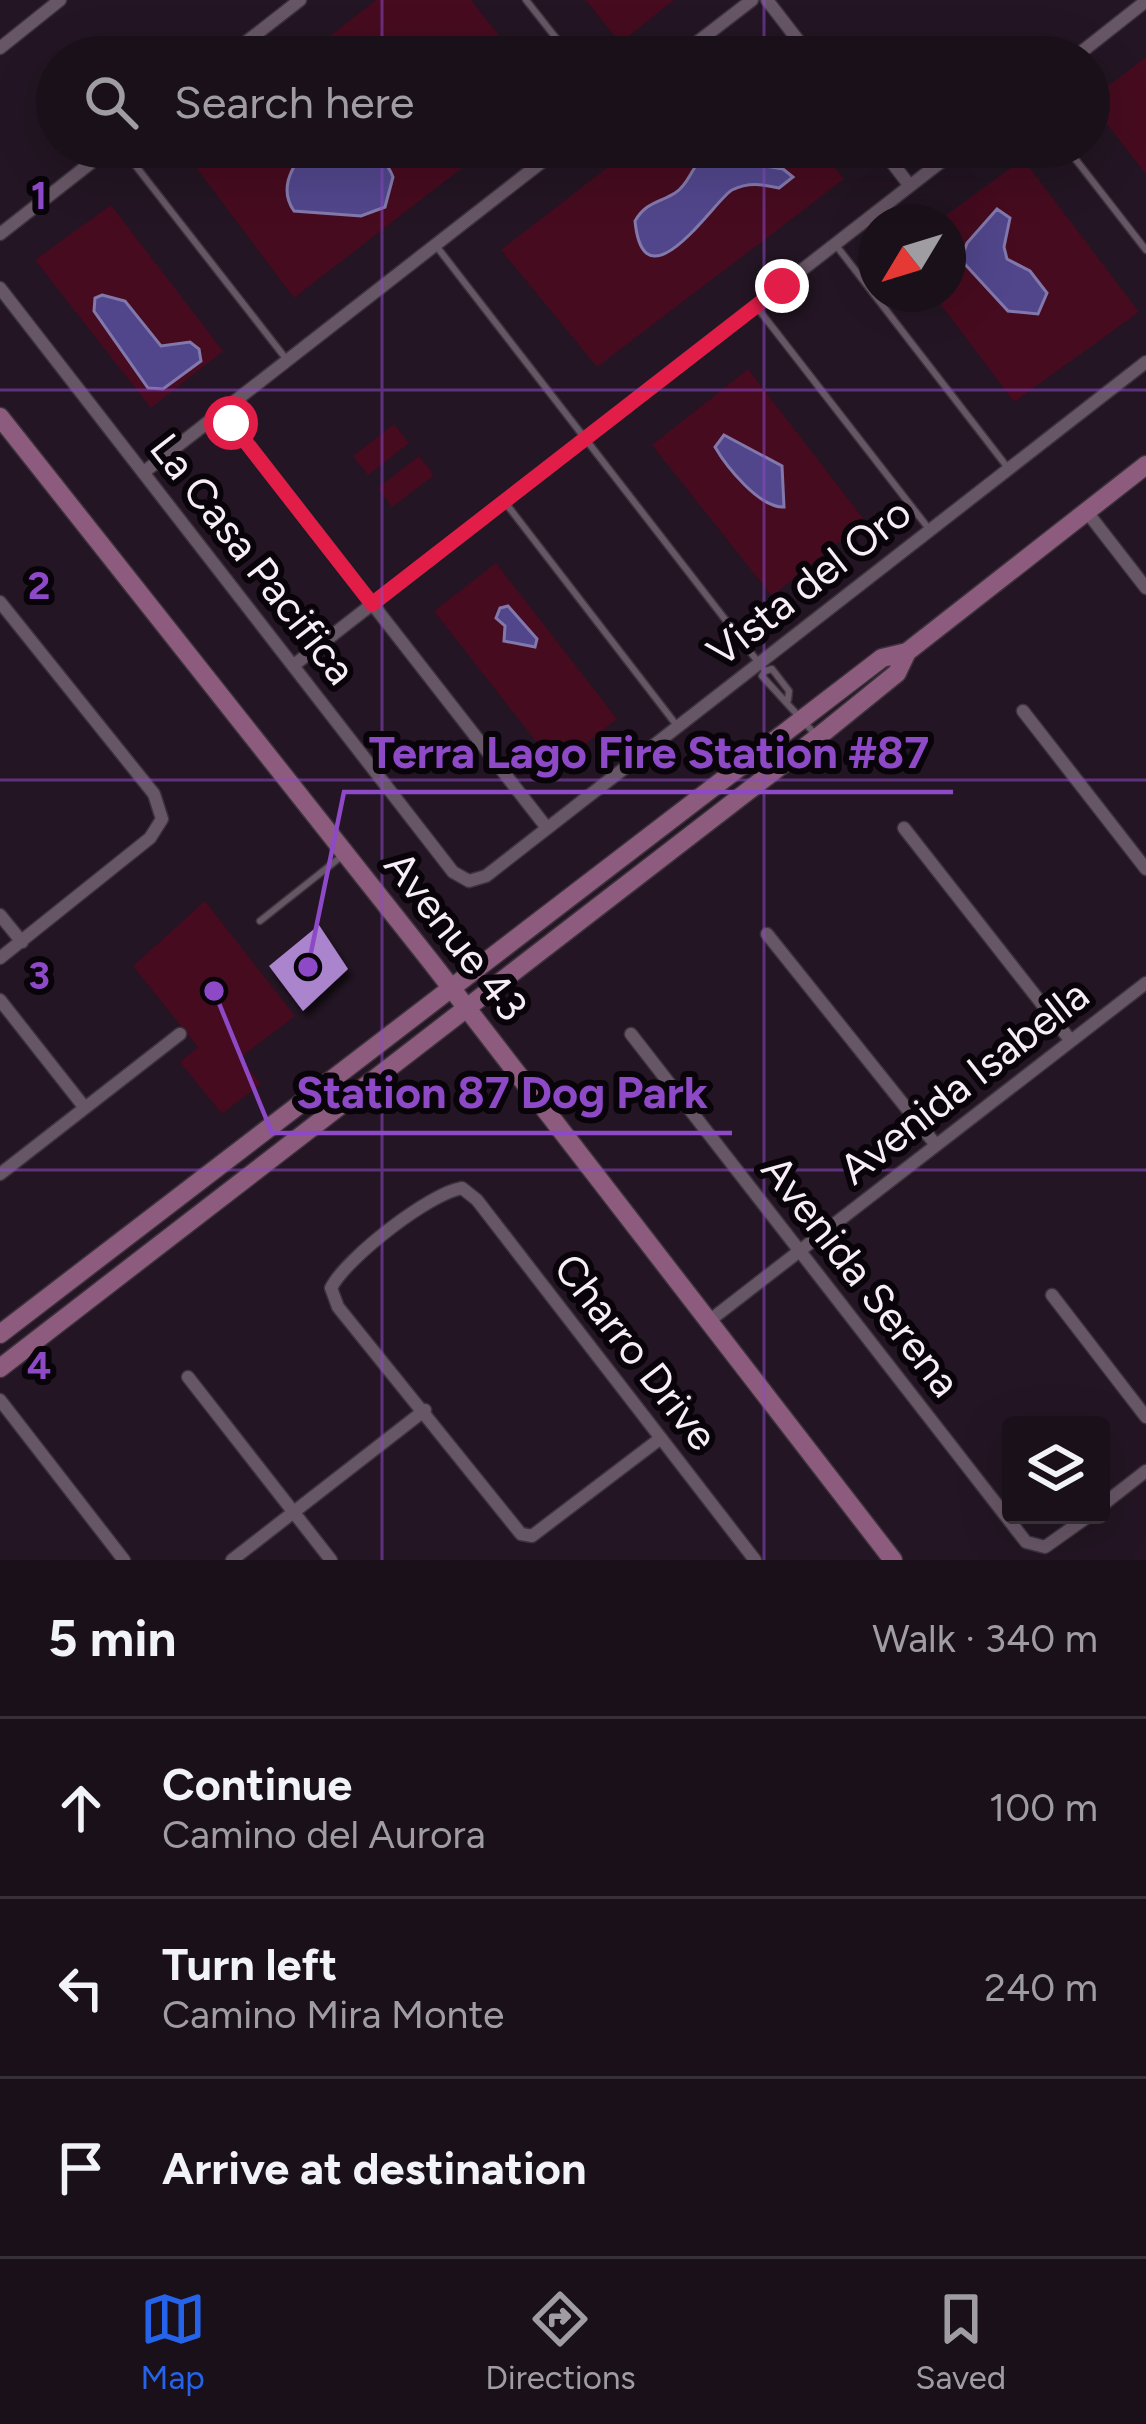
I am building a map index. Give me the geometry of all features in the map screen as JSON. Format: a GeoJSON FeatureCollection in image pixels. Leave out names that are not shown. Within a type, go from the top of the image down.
{"type":"FeatureCollection","features":[{"type":"Feature","properties":{"kind":"main road","name":"Avenue 43"},"geometry":{"type":"LineString","coordinates":[[0,417],[468,1009],[893,1560]]}},
{"type":"Feature","properties":{"kind":"main road"},"geometry":{"type":"LineString","coordinates":[[0,1334],[882,658],[907,652],[1146,465]]}},
{"type":"Feature","properties":{"kind":"main road"},"geometry":{"type":"LineString","coordinates":[[0,1368],[818,737],[897,673],[907,652]]}},
{"type":"Feature","properties":{"kind":"street"},"geometry":{"type":"LineString","coordinates":[[0,48],[60,0]]}},
{"type":"Feature","properties":{"kind":"street"},"geometry":{"type":"LineString","coordinates":[[253,36],[300,0]]}},
{"type":"Feature","properties":{"kind":"street"},"geometry":{"type":"LineString","coordinates":[[705,36],[752,0]]}},
{"type":"Feature","properties":{"kind":"street"},"geometry":{"type":"LineString","coordinates":[[766,0],[794,36]]}},
{"type":"Feature","properties":{"kind":"street"},"geometry":{"type":"LineString","coordinates":[[1102,36],[1146,1]]}},
{"type":"Feature","properties":{"kind":"street"},"geometry":{"type":"LineString","coordinates":[[0,234],[84,168]]}},
{"type":"Feature","properties":{"kind":"street"},"geometry":{"type":"LineString","coordinates":[[144,472],[535,168]]}},
{"type":"Feature","properties":{"kind":"street"},"geometry":{"type":"LineString","coordinates":[[896,168],[910,186]]}},
{"type":"Feature","properties":{"kind":"street"},"geometry":{"type":"LineString","coordinates":[[294,665],[933,168]]}},
{"type":"Feature","properties":{"kind":"street","name":"La Casa Pacifica"},"geometry":{"type":"LineString","coordinates":[[0,288],[453,872]]}},
{"type":"Feature","properties":{"kind":"street","name":"Vista del Oro"},"geometry":{"type":"LineString","coordinates":[[453,872],[469,881],[486,877],[762,667],[1146,362]]}},
{"type":"Feature","properties":{"kind":"street"},"geometry":{"type":"LineString","coordinates":[[222,411],[547,828]]}},
{"type":"Feature","properties":{"kind":"street"},"geometry":{"type":"LineString","coordinates":[[1087,512],[1146,587]]}},
{"type":"Feature","properties":{"kind":"street"},"geometry":{"type":"LineString","coordinates":[[0,602],[154,794],[162,819],[150,838],[0,958]]}},
{"type":"Feature","properties":{"kind":"street"},"geometry":{"type":"LineString","coordinates":[[1023,711],[1146,868]]}},
{"type":"Feature","properties":{"kind":"street"},"geometry":{"type":"LineString","coordinates":[[904,828],[1071,1041]]}},
{"type":"Feature","properties":{"kind":"street"},"geometry":{"type":"LineString","coordinates":[[0,914],[22,941]]}},
{"type":"Feature","properties":{"kind":"street"},"geometry":{"type":"LineString","coordinates":[[767,934],[936,1145]]}},
{"type":"Feature","properties":{"kind":"street","name":"Avenida Isabella"},"geometry":{"type":"LineString","coordinates":[[709,1321],[1146,983]]}},
{"type":"Feature","properties":{"kind":"street"},"geometry":{"type":"LineString","coordinates":[[0,1000],[85,1108]]}},
{"type":"Feature","properties":{"kind":"street"},"geometry":{"type":"LineString","coordinates":[[0,1174],[180,1034]]}},
{"type":"Feature","properties":{"kind":"street","name":"Avenida Serena"},"geometry":{"type":"LineString","coordinates":[[631,1034],[1002,1511]]}},
{"type":"Feature","properties":{"kind":"street","name":"Charro Drive"},"geometry":{"type":"LineString","coordinates":[[425,1410],[338,1307],[331,1288],[343,1269],[439,1193],[462,1188],[755,1560]]}},
{"type":"Feature","properties":{"kind":"street"},"geometry":{"type":"LineString","coordinates":[[1052,1295],[1146,1418]]}},
{"type":"Feature","properties":{"kind":"street"},"geometry":{"type":"LineString","coordinates":[[188,1377],[331,1560]]}},
{"type":"Feature","properties":{"kind":"street"},"geometry":{"type":"LineString","coordinates":[[0,1400],[124,1560]]}},
{"type":"Feature","properties":{"kind":"street"},"geometry":{"type":"LineString","coordinates":[[232,1560],[425,1410],[513,1529],[532,1536],[661,1438]]}},
{"type":"Feature","properties":{"kind":"street"},"geometry":{"type":"LineString","coordinates":[[1110,1499],[1146,1471]]}},
{"type":"Feature","properties":{"kind":"street","name":"Avenida Serena"},"geometry":{"type":"LineString","coordinates":[[1012,1524],[1026,1542],[1046,1547],[1078,1524]]}},
{"type":"Feature","properties":{"kind":"lane"},"geometry":{"type":"LineString","coordinates":[[526,0],[554,36]]}},
{"type":"Feature","properties":{"kind":"lane"},"geometry":{"type":"LineString","coordinates":[[137,168],[287,360]]}},
{"type":"Feature","properties":{"kind":"lane"},"geometry":{"type":"LineString","coordinates":[[1082,168],[1146,250]]}},
{"type":"Feature","properties":{"kind":"lane"},"geometry":{"type":"LineString","coordinates":[[835,244],[1008,468]]}},
{"type":"Feature","properties":{"kind":"lane"},"geometry":{"type":"LineString","coordinates":[[436,246],[762,667],[772,669],[789,691],[788,700],[818,737]]}},
{"type":"Feature","properties":{"kind":"lane"},"geometry":{"type":"LineString","coordinates":[[756,307],[929,530]]}},
{"type":"Feature","properties":{"kind":"lane"},"geometry":{"type":"LineString","coordinates":[[504,501],[678,727]]}},
{"type":"Feature","properties":{"kind":"lane"},"geometry":{"type":"LineString","coordinates":[[260,921],[345,854]]}},
{"type":"Feature","properties":{"kind":"shaded area"},"geometry":{"type":"Polygon","coordinates":[[[376,0],[471,0],[499,36],[330,36],[376,0]]]}},
{"type":"Feature","properties":{"kind":"shaded area"},"geometry":{"type":"Polygon","coordinates":[[[586,0],[674,0],[629,36],[614,36],[586,0]]]}},
{"type":"Feature","properties":{"kind":"shaded area"},"geometry":{"type":"Polygon","coordinates":[[[1146,57],[1146,174],[1110,128],[1110,85],[1146,57]]]}},
{"type":"Feature","properties":{"kind":"shaded area"},"geometry":{"type":"Polygon","coordinates":[[[196,168],[462,168],[294,298],[196,168]]]}},
{"type":"Feature","properties":{"kind":"shaded area"},"geometry":{"type":"Polygon","coordinates":[[[294,168],[388,168],[393,177],[385,207],[361,216],[294,211],[287,194],[294,168]]]}},
{"type":"Feature","properties":{"kind":"shaded area"},"geometry":{"type":"Polygon","coordinates":[[[607,168],[835,168],[844,179],[597,367],[501,250],[607,168]]]}},
{"type":"Feature","properties":{"kind":"shaded area"},"geometry":{"type":"Polygon","coordinates":[[[695,168],[777,168],[793,177],[779,188],[755,184],[732,190],[681,243],[652,256],[641,246],[635,221],[648,206],[680,189],[695,168]]]}},
{"type":"Feature","properties":{"kind":"shaded area"},"geometry":{"type":"Polygon","coordinates":[[[1011,168],[1030,168],[1139,312],[1014,402],[946,312],[966,312],[966,204],[962,204],[1011,168]]]}},
{"type":"Feature","properties":{"kind":"shaded area"},"geometry":{"type":"Polygon","coordinates":[[[111,205],[223,351],[151,408],[35,260],[111,205]]]}},
{"type":"Feature","properties":{"kind":"shaded area"},"geometry":{"type":"Polygon","coordinates":[[[997,209],[1010,218],[1004,247],[1007,259],[1030,271],[1047,293],[1038,314],[1008,311],[966,265],[967,243],[997,209]]]}},
{"type":"Feature","properties":{"kind":"shaded area"},"geometry":{"type":"Polygon","coordinates":[[[102,295],[125,301],[161,346],[190,342],[199,349],[201,361],[163,389],[148,388],[94,311],[95,298],[102,295]]]}},
{"type":"Feature","properties":{"kind":"shaded area"},"geometry":{"type":"Polygon","coordinates":[[[748,369],[865,521],[772,596],[652,445],[748,369]]]}},
{"type":"Feature","properties":{"kind":"shaded area"},"geometry":{"type":"Polygon","coordinates":[[[394,424],[409,443],[368,475],[353,456],[394,424]]]}},
{"type":"Feature","properties":{"kind":"shaded area"},"geometry":{"type":"Polygon","coordinates":[[[724,435],[782,466],[784,507],[764,501],[735,475],[715,447],[724,435]]]}},
{"type":"Feature","properties":{"kind":"shaded area"},"geometry":{"type":"Polygon","coordinates":[[[419,456],[434,475],[392,507],[378,488],[419,456]]]}},
{"type":"Feature","properties":{"kind":"shaded area"},"geometry":{"type":"Polygon","coordinates":[[[496,563],[617,719],[556,767],[434,611],[496,563]]]}},
{"type":"Feature","properties":{"kind":"shaded area"},"geometry":{"type":"Polygon","coordinates":[[[508,606],[537,639],[535,647],[504,641],[505,626],[496,618],[500,608],[508,606]]]}},
{"type":"Feature","properties":{"kind":"shaded area"},"geometry":{"type":"Polygon","coordinates":[[[205,901],[295,1016],[240,1058],[261,1084],[222,1114],[180,1062],[198,1047],[133,966],[205,901]]]}},
{"type":"Feature","properties":{"kind":"building"},"geometry":{"type":"Polygon","coordinates":[[[319,925],[348,969],[303,1011],[269,966],[319,925]]]}},
{"type":"Feature","properties":{"kind":"place","name":"Terra Lago Fire Station #87"},"geometry":{"type":"Point","coordinates":[308,967]}},
{"type":"Feature","properties":{"kind":"place","name":"Station 87 Dog Park"},"geometry":{"type":"Point","coordinates":[214,991]}},
{"type":"Feature","properties":{"kind":"route"},"geometry":{"type":"LineString","coordinates":[[231,423],[372,604],[782,286]]}}]}
